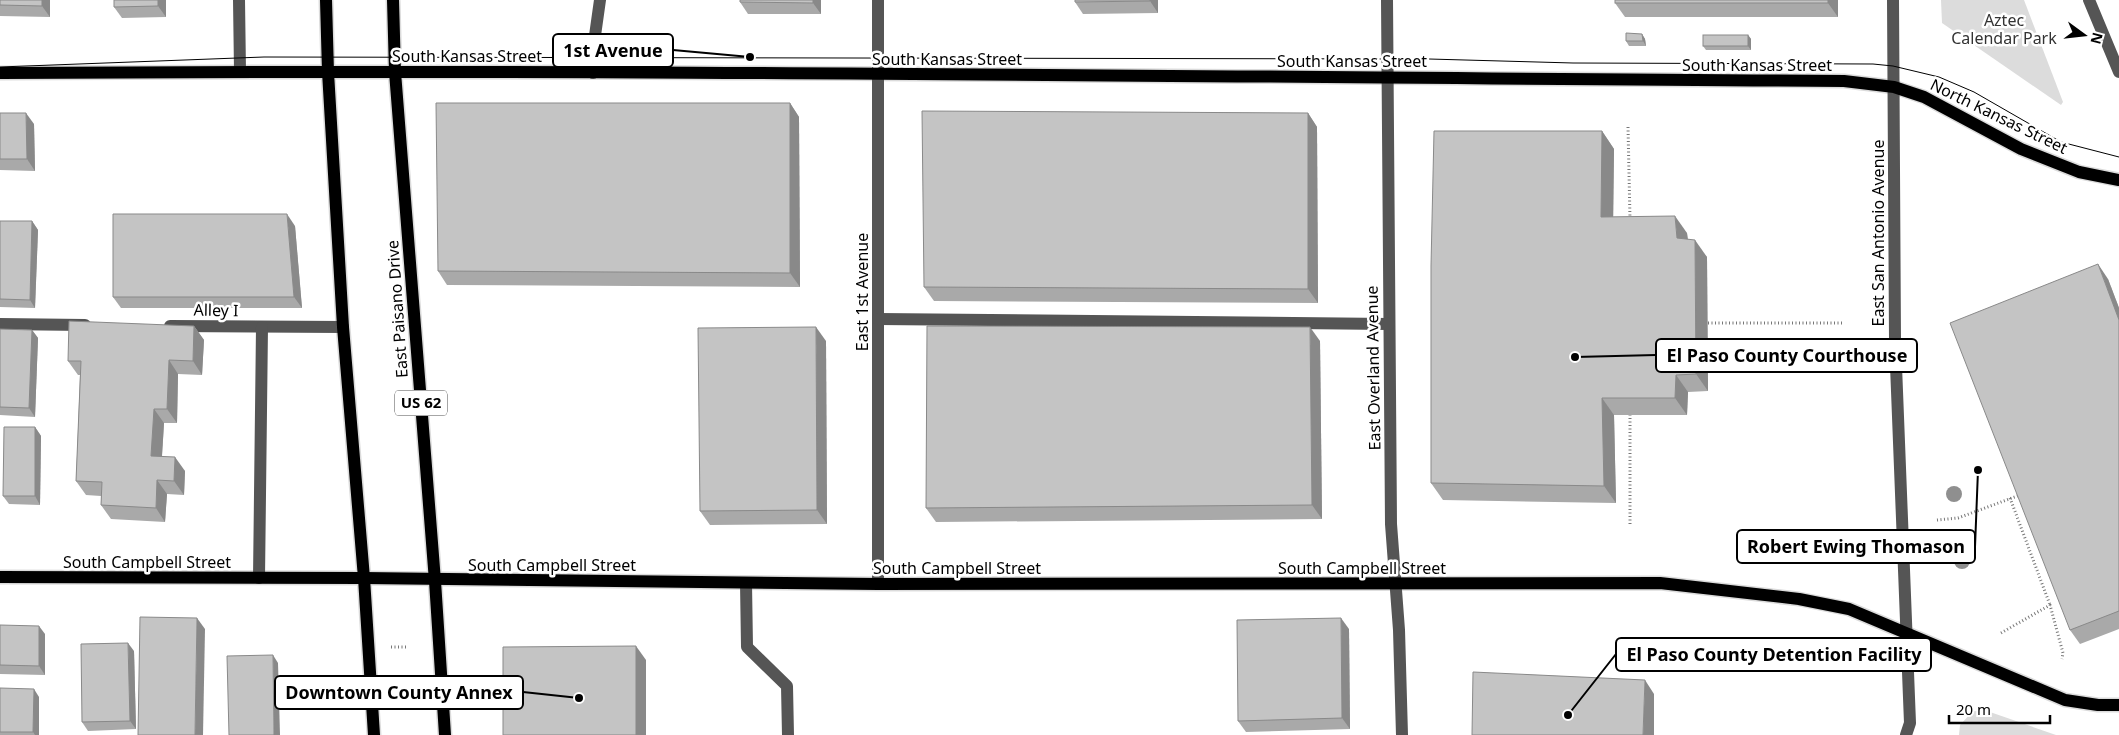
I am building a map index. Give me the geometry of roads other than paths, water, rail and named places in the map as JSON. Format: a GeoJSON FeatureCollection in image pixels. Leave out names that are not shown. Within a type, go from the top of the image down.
{"type":"FeatureCollection","features":[{"type":"Feature","properties":{"kind":"main road"},"geometry":{"type":"LineString","coordinates":[[326,0],[328,72],[342,327],[364,578],[374,735]]}},
{"type":"Feature","properties":{"kind":"main road","name":"East Paisano Drive"},"geometry":{"type":"LineString","coordinates":[[393,0],[395,72],[435,580],[444,735]]}},
{"type":"Feature","properties":{"kind":"main road","name":"South Kansas Street"},"geometry":{"type":"LineString","coordinates":[[0,73],[395,72],[1386,77],[1844,82],[1894,87]]}},
{"type":"Feature","properties":{"kind":"main road","name":"North Kansas Street"},"geometry":{"type":"LineString","coordinates":[[1894,87],[1924,97],[2022,149],[2079,172],[2119,180]]}},
{"type":"Feature","properties":{"kind":"main road","name":"South Campbell Street"},"geometry":{"type":"LineString","coordinates":[[0,577],[364,578],[878,584],[1660,584],[1799,599],[1848,609],[2065,700],[2098,705],[2119,705]]}},
{"type":"Feature","properties":{"kind":"street"},"geometry":{"type":"LineString","coordinates":[[239,0],[240,72]]}},
{"type":"Feature","properties":{"kind":"street"},"geometry":{"type":"LineString","coordinates":[[592,73],[592,57],[600,0]]}},
{"type":"Feature","properties":{"kind":"street","name":"East 1st Avenue"},"geometry":{"type":"LineString","coordinates":[[878,0],[878,584]]}},
{"type":"Feature","properties":{"kind":"street","name":"East Overland Avenue"},"geometry":{"type":"LineString","coordinates":[[1387,0],[1386,77],[1391,524],[1396,583],[1402,735]]}},
{"type":"Feature","properties":{"kind":"street","name":"East San Antonio Avenue"},"geometry":{"type":"LineString","coordinates":[[1893,0],[1895,340],[1908,634],[1908,729]]}},
{"type":"Feature","properties":{"kind":"street"},"geometry":{"type":"LineString","coordinates":[[2089,0],[2119,72]]}},
{"type":"Feature","properties":{"kind":"street"},"geometry":{"type":"LineString","coordinates":[[878,320],[1389,324]]}},
{"type":"Feature","properties":{"kind":"street"},"geometry":{"type":"LineString","coordinates":[[0,324],[97,325]]}},
{"type":"Feature","properties":{"kind":"street","name":"Alley I"},"geometry":{"type":"LineString","coordinates":[[155,326],[342,327]]}},
{"type":"Feature","properties":{"kind":"street"},"geometry":{"type":"LineString","coordinates":[[259,578],[262,327]]}},
{"type":"Feature","properties":{"kind":"street"},"geometry":{"type":"LineString","coordinates":[[746,582],[747,647],[787,686],[788,735]]}},
{"type":"Feature","properties":{"kind":"street"},"geometry":{"type":"LineString","coordinates":[[1908,729],[1917,735]]}},
{"type":"Feature","properties":{"kind":"tram line"},"geometry":{"type":"LineString","coordinates":[[0,67],[264,57],[1429,59],[1573,63],[1873,64],[1893,66],[1939,77],[1974,92],[2061,142],[2119,157]]}},
{"type":"Feature","properties":{"kind":"place","name":"1st Avenue"},"geometry":{"type":"Point","coordinates":[750,57]}},
{"type":"Feature","properties":{"kind":"place","name":"El Paso County Courthouse"},"geometry":{"type":"Point","coordinates":[1575,357]}},
{"type":"Feature","properties":{"kind":"place","name":"Robert Ewing Thomason"},"geometry":{"type":"Point","coordinates":[1978,470]}},
{"type":"Feature","properties":{"kind":"place","name":"Downtown County Annex"},"geometry":{"type":"Point","coordinates":[579,698]}},
{"type":"Feature","properties":{"kind":"place","name":"El Paso County Detention Facility"},"geometry":{"type":"Point","coordinates":[1568,715]}},
{"type":"Feature","properties":{"kind":"park label","name":"Aztec Calendar Park"},"geometry":{"type":"Point","coordinates":[2004,29]}}]}
